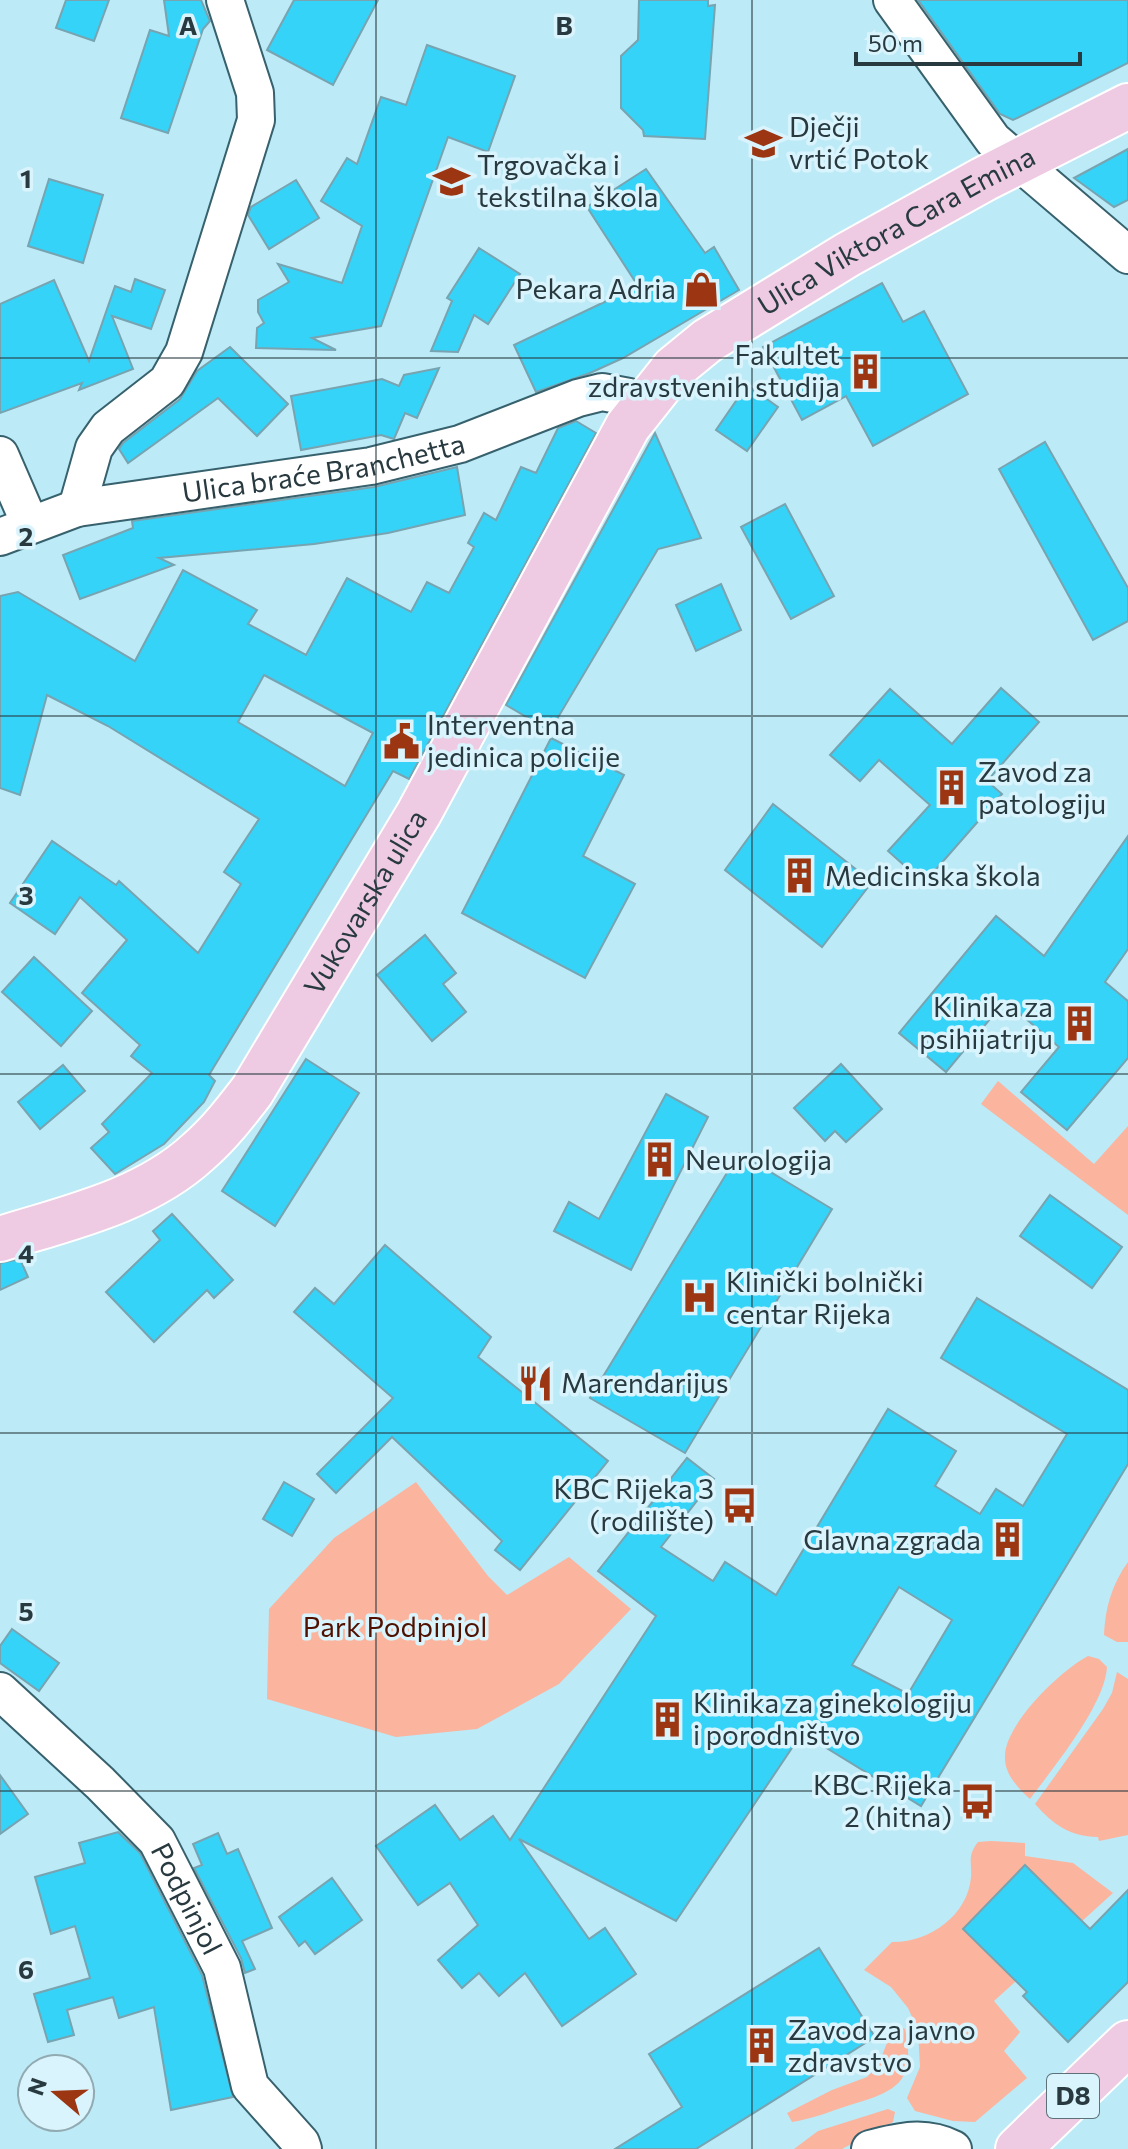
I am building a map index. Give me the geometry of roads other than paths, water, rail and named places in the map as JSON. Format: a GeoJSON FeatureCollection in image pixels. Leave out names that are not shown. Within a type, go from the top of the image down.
{"type":"FeatureCollection","features":[{"type":"Feature","properties":{"kind":"main road","name":"Ulica Viktora Cara Emina"},"geometry":{"type":"LineString","coordinates":[[642,405],[674,368],[707,341],[847,255],[953,195],[1128,106]]}},
{"type":"Feature","properties":{"kind":"main road","name":"Vukovarska ulica"},"geometry":{"type":"LineString","coordinates":[[0,1239],[95,1209],[171,1173],[225,1126],[252,1091],[419,813],[642,405]]}},
{"type":"Feature","properties":{"kind":"main road","name":"D8"},"geometry":{"type":"LineString","coordinates":[[1018,2149],[1128,2043]]}},
{"type":"Feature","properties":{"kind":"street"},"geometry":{"type":"LineString","coordinates":[[77,508],[94,448],[108,428],[167,382],[184,352],[248,147],[257,104],[225,0]]}},
{"type":"Feature","properties":{"kind":"street"},"geometry":{"type":"LineString","coordinates":[[892,0],[993,140],[1128,255]]}},
{"type":"Feature","properties":{"kind":"street","name":"Ulica braće Branchetta"},"geometry":{"type":"LineString","coordinates":[[15,530],[77,508],[371,466],[460,444],[578,398],[602,392],[629,397],[642,405]]}},
{"type":"Feature","properties":{"kind":"street"},"geometry":{"type":"LineString","coordinates":[[0,455],[15,530]]}},
{"type":"Feature","properties":{"kind":"street","name":"Podpinjol"},"geometry":{"type":"LineString","coordinates":[[0,1691],[100,1783],[157,1841],[222,1968],[250,2086],[303,2149]]}},
{"type":"Feature","properties":{"kind":"street"},"geometry":{"type":"LineString","coordinates":[[870,2149],[904,2140],[924,2139],[953,2149]]}},
{"type":"Feature","properties":{"kind":"place","name":"Dječji vrtić Potok"},"geometry":{"type":"Point","coordinates":[763,143]}},
{"type":"Feature","properties":{"kind":"place","name":"Trgovačka i tekstilna škola"},"geometry":{"type":"Point","coordinates":[451,181]}},
{"type":"Feature","properties":{"kind":"place","name":"Pekara Adria"},"geometry":{"type":"Point","coordinates":[702,289]}},
{"type":"Feature","properties":{"kind":"place","name":"Fakultet zdravstvenih studija"},"geometry":{"type":"Point","coordinates":[866,371]}},
{"type":"Feature","properties":{"kind":"place","name":"Interventna jedinica policije"},"geometry":{"type":"Point","coordinates":[401,741]}},
{"type":"Feature","properties":{"kind":"place","name":"Zavod za patologiju"},"geometry":{"type":"Point","coordinates":[952,788]}},
{"type":"Feature","properties":{"kind":"place","name":"Medicinska škola"},"geometry":{"type":"Point","coordinates":[799,876]}},
{"type":"Feature","properties":{"kind":"place","name":"Klinika za psihijatriju"},"geometry":{"type":"Point","coordinates":[1079,1023]}},
{"type":"Feature","properties":{"kind":"place","name":"Neurologija"},"geometry":{"type":"Point","coordinates":[659,1160]}},
{"type":"Feature","properties":{"kind":"place","name":"Klinički bolnički centar Rijeka"},"geometry":{"type":"Point","coordinates":[700,1298]}},
{"type":"Feature","properties":{"kind":"place","name":"Marendarijus"},"geometry":{"type":"Point","coordinates":[535,1383]}},
{"type":"Feature","properties":{"kind":"place","name":"KBC Rijeka 3 (rodilište)"},"geometry":{"type":"Point","coordinates":[740,1505]}},
{"type":"Feature","properties":{"kind":"place","name":"Glavna zgrada"},"geometry":{"type":"Point","coordinates":[1007,1540]}},
{"type":"Feature","properties":{"kind":"place","name":"Klinika za ginekologiju i porodništvo"},"geometry":{"type":"Point","coordinates":[667,1719]}},
{"type":"Feature","properties":{"kind":"place","name":"KBC Rijeka 2 (hitna)"},"geometry":{"type":"Point","coordinates":[978,1801]}},
{"type":"Feature","properties":{"kind":"place","name":"Zavod za javno zdravstvo"},"geometry":{"type":"Point","coordinates":[762,2046]}},
{"type":"Feature","properties":{"kind":"park label","name":"Park Podpinjol"},"geometry":{"type":"Point","coordinates":[395,1627]}}]}
